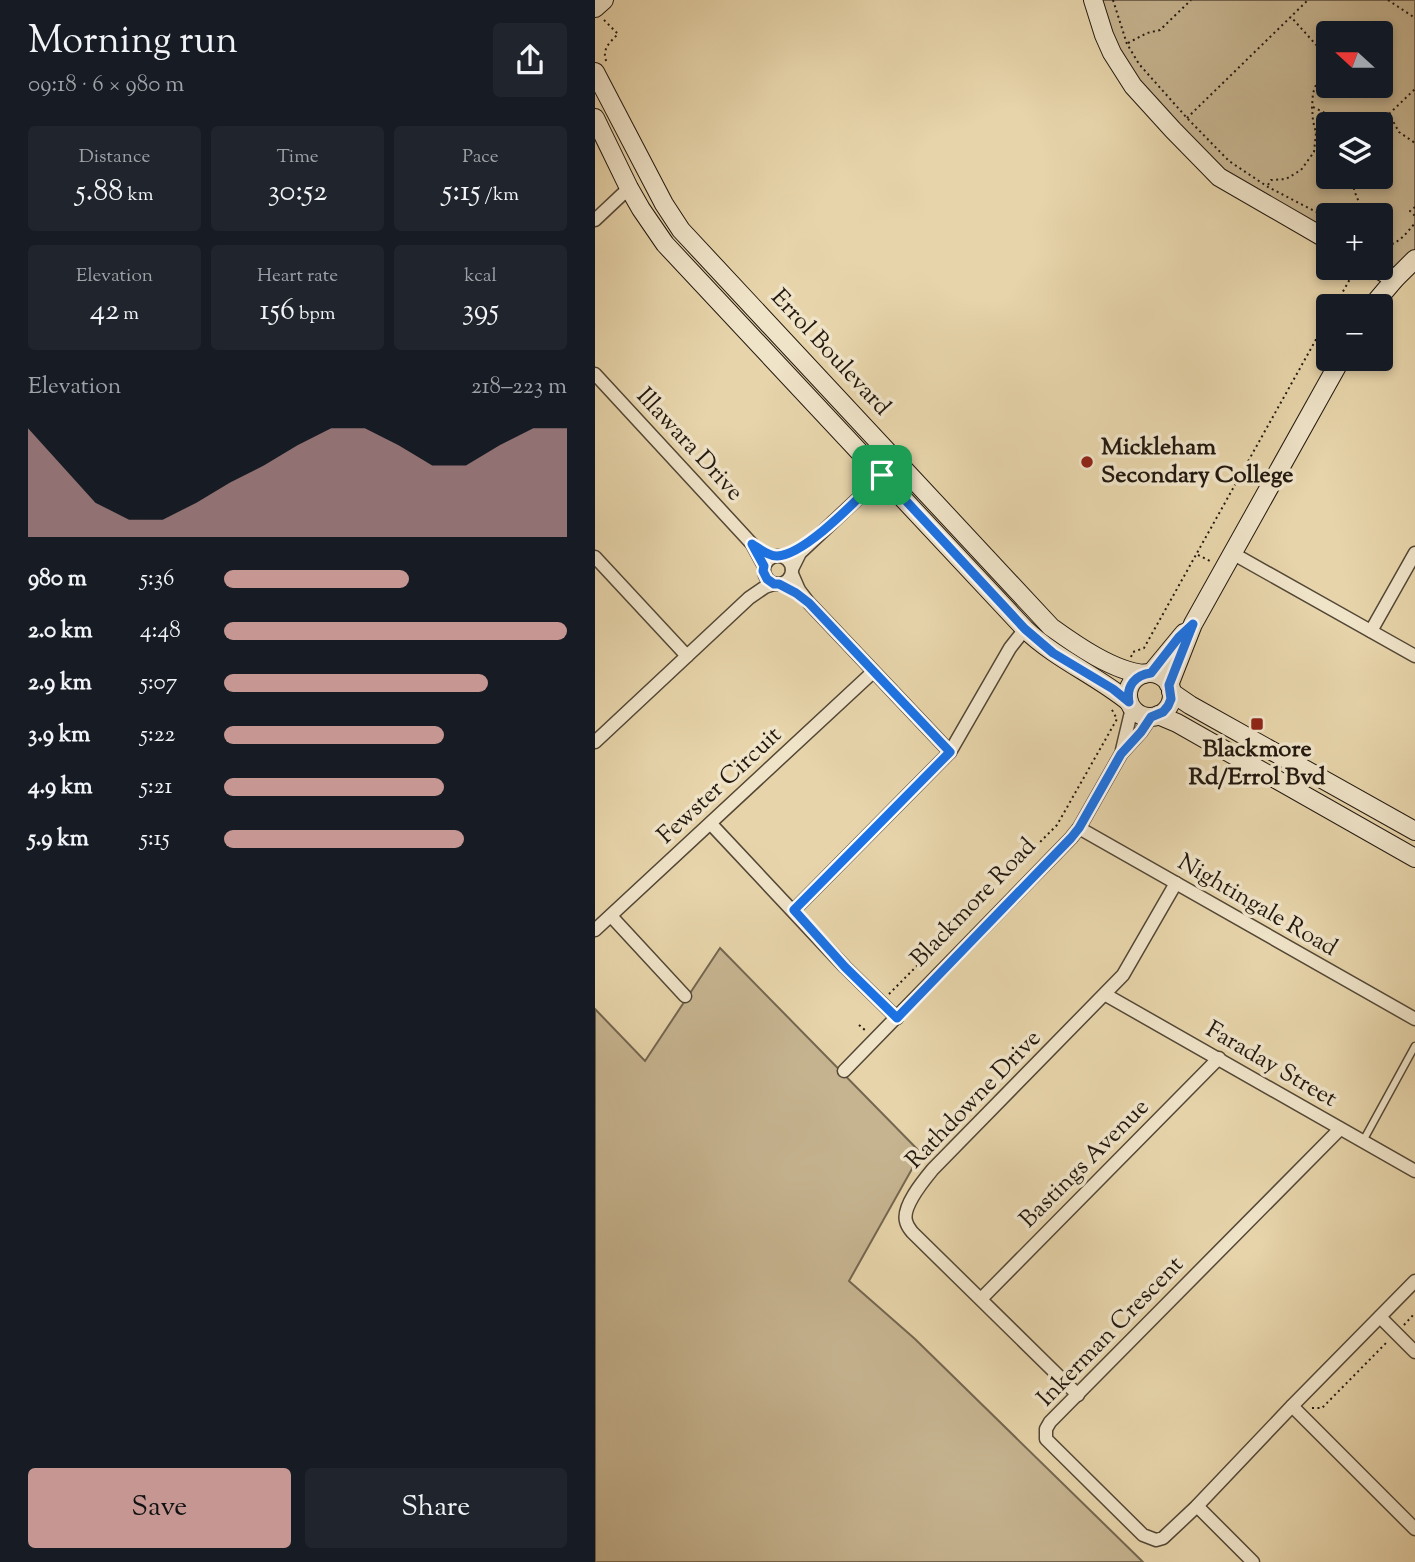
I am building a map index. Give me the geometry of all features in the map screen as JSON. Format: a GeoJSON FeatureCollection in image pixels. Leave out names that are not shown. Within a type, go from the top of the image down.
{"type":"FeatureCollection","features":[{"type":"Feature","properties":{"kind":"street"},"geometry":{"type":"LineString","coordinates":[[599,14],[604,0]]}},
{"type":"Feature","properties":{"kind":"street"},"geometry":{"type":"LineString","coordinates":[[1093,0],[1104,35],[1120,48],[1133,86],[1219,177],[1261,193],[1316,232]]}},
{"type":"Feature","properties":{"kind":"street","name":"Errol Boulevard"},"geometry":{"type":"LineString","coordinates":[[602,69],[664,204],[681,230],[1051,626],[1097,656],[1132,673],[1148,674]]}},
{"type":"Feature","properties":{"kind":"street","name":"Errol Boulevard"},"geometry":{"type":"LineString","coordinates":[[595,118],[629,188],[665,244],[1025,629],[1053,653],[1113,689],[1131,705]]}},
{"type":"Feature","properties":{"kind":"street"},"geometry":{"type":"LineString","coordinates":[[595,220],[629,188]]}},
{"type":"Feature","properties":{"kind":"street"},"geometry":{"type":"LineString","coordinates":[[1382,294],[1415,259]]}},
{"type":"Feature","properties":{"kind":"street"},"geometry":{"type":"LineString","coordinates":[[1154,716],[1168,706],[1171,699],[1170,688],[1193,624],[1334,371]]}},
{"type":"Feature","properties":{"kind":"street","name":"Illawara Drive"},"geometry":{"type":"LineString","coordinates":[[595,374],[752,544],[777,556]]}},
{"type":"Feature","properties":{"kind":"street"},"geometry":{"type":"LineString","coordinates":[[595,741],[749,598],[765,587],[787,581],[800,553],[882,475]]}},
{"type":"Feature","properties":{"kind":"street"},"geometry":{"type":"LineString","coordinates":[[749,598],[770,558],[798,550],[816,537]]}},
{"type":"Feature","properties":{"kind":"street","name":"Illawara Drive"},"geometry":{"type":"LineString","coordinates":[[752,544],[764,568]]}},
{"type":"Feature","properties":{"kind":"street"},"geometry":{"type":"LineString","coordinates":[[1232,553],[1415,656]]}},
{"type":"Feature","properties":{"kind":"street"},"geometry":{"type":"LineString","coordinates":[[1371,631],[1415,553]]}},
{"type":"Feature","properties":{"kind":"street"},"geometry":{"type":"LineString","coordinates":[[777,556],[788,560],[799,590],[809,603],[950,752]]}},
{"type":"Feature","properties":{"kind":"street"},"geometry":{"type":"LineString","coordinates":[[595,557],[687,656]]}},
{"type":"Feature","properties":{"kind":"street"},"geometry":{"type":"LineString","coordinates":[[764,568],[767,579],[796,593],[809,603]]}},
{"type":"Feature","properties":{"kind":"street"},"geometry":{"type":"LineString","coordinates":[[1193,624],[1148,674],[1132,682],[1129,688],[1131,705],[1137,713],[1177,723],[1415,858]]}},
{"type":"Feature","properties":{"kind":"street"},"geometry":{"type":"LineString","coordinates":[[794,910],[950,752],[1010,648],[1025,629]]}},
{"type":"Feature","properties":{"kind":"street","name":"Fewster Circuit"},"geometry":{"type":"LineString","coordinates":[[595,930],[873,672]]}},
{"type":"Feature","properties":{"kind":"street"},"geometry":{"type":"LineString","coordinates":[[1148,674],[1158,675],[1190,705],[1415,831]]}},
{"type":"Feature","properties":{"kind":"street","name":"Blackmore Road"},"geometry":{"type":"LineString","coordinates":[[1121,754],[1131,705]]}},
{"type":"Feature","properties":{"kind":"street","name":"Blackmore Road"},"geometry":{"type":"LineString","coordinates":[[844,1071],[1071,838],[1121,754],[1154,716]]}},
{"type":"Feature","properties":{"kind":"street"},"geometry":{"type":"LineString","coordinates":[[711,824],[845,967],[897,1018]]}},
{"type":"Feature","properties":{"kind":"street","name":"Nightingale Road"},"geometry":{"type":"LineString","coordinates":[[1079,828],[1415,1019]]}},
{"type":"Feature","properties":{"kind":"street","name":"Rathdowne Drive"},"geometry":{"type":"LineString","coordinates":[[1077,1395],[912,1232],[905,1217],[921,1183],[933,1169],[1123,975],[1176,883]]}},
{"type":"Feature","properties":{"kind":"street"},"geometry":{"type":"LineString","coordinates":[[611,916],[685,996]]}},
{"type":"Feature","properties":{"kind":"street","name":"Faraday Street"},"geometry":{"type":"LineString","coordinates":[[1106,995],[1415,1171]]}},
{"type":"Feature","properties":{"kind":"street","name":"Bastings Avenue"},"geometry":{"type":"LineString","coordinates":[[981,1299],[1219,1058]]}},
{"type":"Feature","properties":{"kind":"street","name":"Inkerman Crescent"},"geometry":{"type":"LineString","coordinates":[[1340,1129],[1050,1422],[1046,1429],[1046,1439],[1143,1535],[1156,1540],[1163,1538],[1198,1506],[1415,1281]]}},
{"type":"Feature","properties":{"kind":"street"},"geometry":{"type":"LineString","coordinates":[[1380,1317],[1415,1352]]}},
{"type":"Feature","properties":{"kind":"street"},"geometry":{"type":"LineString","coordinates":[[1292,1406],[1415,1529]]}},
{"type":"Feature","properties":{"kind":"street"},"geometry":{"type":"LineString","coordinates":[[1198,1506],[1253,1562]]}},
{"type":"Feature","properties":{"kind":"lane"},"geometry":{"type":"LineString","coordinates":[[1363,1142],[1415,1046]]}},
{"type":"Feature","properties":{"kind":"path"},"geometry":{"type":"LineString","coordinates":[[1112,0],[1120,48],[1139,64],[1187,118],[1261,193],[1316,214]]}},
{"type":"Feature","properties":{"kind":"path"},"geometry":{"type":"LineString","coordinates":[[1120,48],[1147,33],[1160,30],[1191,0]]}},
{"type":"Feature","properties":{"kind":"path"},"geometry":{"type":"LineString","coordinates":[[1187,118],[1308,0]]}},
{"type":"Feature","properties":{"kind":"path"},"geometry":{"type":"LineString","coordinates":[[1388,0],[1415,18]]}},
{"type":"Feature","properties":{"kind":"path"},"geometry":{"type":"LineString","coordinates":[[599,14],[618,34],[606,45],[602,69]]}},
{"type":"Feature","properties":{"kind":"path"},"geometry":{"type":"LineString","coordinates":[[1261,193],[1271,180],[1286,178],[1301,170],[1314,152],[1316,133],[1312,107],[1323,66],[1319,48],[1291,17]]}},
{"type":"Feature","properties":{"kind":"path"},"geometry":{"type":"LineString","coordinates":[[1391,112],[1415,89]]}},
{"type":"Feature","properties":{"kind":"path"},"geometry":{"type":"LineString","coordinates":[[1312,107],[1322,112]]}},
{"type":"Feature","properties":{"kind":"path"},"geometry":{"type":"LineString","coordinates":[[1393,121],[1399,132],[1415,143]]}},
{"type":"Feature","properties":{"kind":"path"},"geometry":{"type":"LineString","coordinates":[[1415,207],[1411,211],[1415,216]]}},
{"type":"Feature","properties":{"kind":"path"},"geometry":{"type":"LineString","coordinates":[[1393,244],[1400,241],[1415,223]]}},
{"type":"Feature","properties":{"kind":"path"},"geometry":{"type":"LineString","coordinates":[[1303,1417],[1313,1408],[1322,1408],[1415,1313]]}},
{"type":"Feature","properties":{"kind":"shaded area"},"geometry":{"type":"Polygon","coordinates":[[[1093,0],[1415,0],[1415,259],[1395,279],[1393,277],[1393,203],[1316,203],[1316,233],[1255,199],[1133,86],[1093,0]]]}},
{"type":"Feature","properties":{"kind":"shaded area"},"geometry":{"type":"Polygon","coordinates":[[[720,948],[921,1153],[849,1281],[915,1339],[1143,1562],[595,1562],[595,1009],[645,1061],[720,948]]]}},
{"type":"Feature","properties":{"kind":"place","name":"Mickleham Secondary College"},"geometry":{"type":"Point","coordinates":[1087,462]}},
{"type":"Feature","properties":{"kind":"place","name":"Blackmore Rd/Errol Bvd"},"geometry":{"type":"Point","coordinates":[1257,724]}},
{"type":"Feature","properties":{"kind":"route"},"geometry":{"type":"LineString","coordinates":[[882,475],[1038,642],[1129,702],[1132,682],[1137,677],[1151,673],[1179,637],[1193,624],[1169,685],[1171,699],[1168,706],[1163,712],[1151,717],[1121,754],[1079,828],[897,1018],[845,967],[794,910],[950,752],[809,603],[796,593],[767,579],[761,558],[752,544],[775,556],[798,550],[816,537],[882,475]]}}]}
